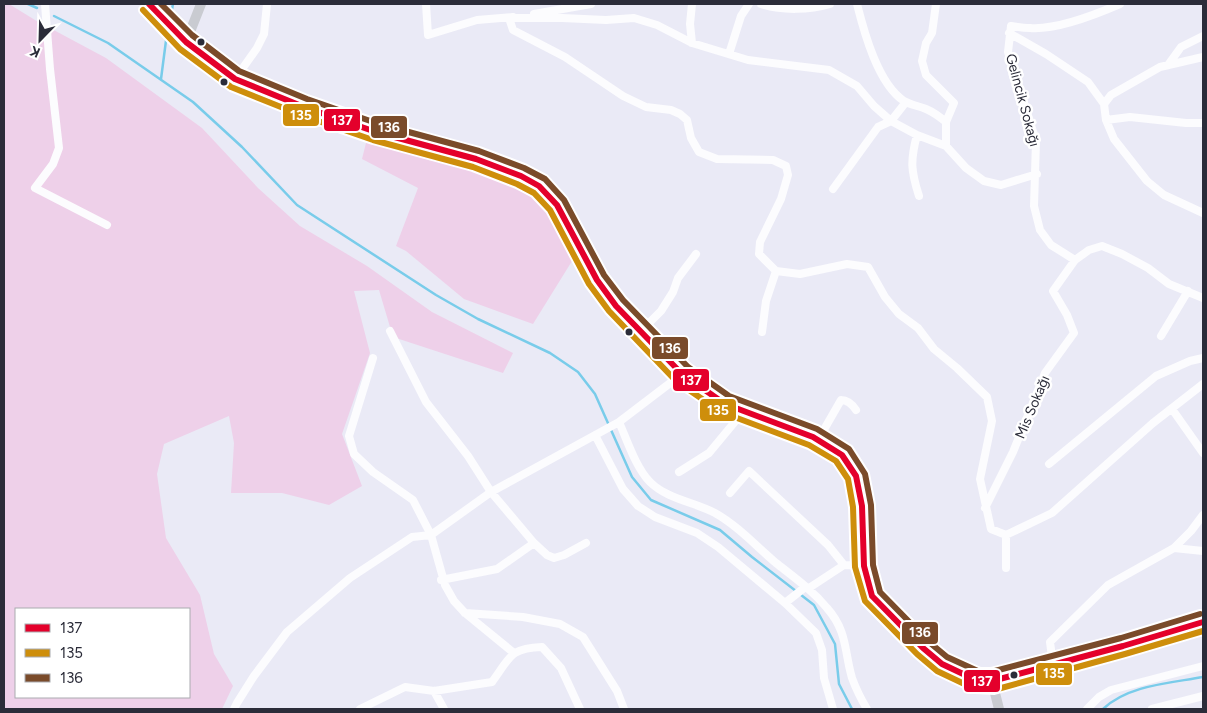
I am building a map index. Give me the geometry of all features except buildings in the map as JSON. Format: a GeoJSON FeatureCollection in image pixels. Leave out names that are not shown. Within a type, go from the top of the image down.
{"type":"FeatureCollection","features":[{"type":"Feature","properties":{"kind":"main road"},"geometry":{"type":"LineString","coordinates":[[149,4],[186,42],[236,79],[304,107],[376,132],[476,159],[521,176],[538,186],[557,206],[597,280],[616,306],[682,374],[713,397],[743,412],[818,440],[842,455],[856,476],[862,506],[864,566],[872,596],[942,664],[978,681],[992,681],[1123,646],[1203,622]]}},
{"type":"Feature","properties":{"kind":"street"},"geometry":{"type":"LineString","coordinates":[[45,4],[59,148],[53,164],[35,188],[107,225]]}},
{"type":"Feature","properties":{"kind":"street"},"geometry":{"type":"LineString","coordinates":[[186,42],[201,4]]}},
{"type":"Feature","properties":{"kind":"street"},"geometry":{"type":"LineString","coordinates":[[236,79],[264,34],[267,4]]}},
{"type":"Feature","properties":{"kind":"street"},"geometry":{"type":"LineString","coordinates":[[426,4],[428,36],[477,20],[509,18],[606,20],[634,18],[657,25],[692,42],[748,60],[829,70],[857,86],[874,106],[891,121],[917,135],[946,146],[966,168],[984,181],[1001,186],[1036,174]]}},
{"type":"Feature","properties":{"kind":"street"},"geometry":{"type":"LineString","coordinates":[[509,18],[591,4]]}},
{"type":"Feature","properties":{"kind":"street"},"geometry":{"type":"LineString","coordinates":[[692,4],[690,24],[692,42]]}},
{"type":"Feature","properties":{"kind":"street"},"geometry":{"type":"LineString","coordinates":[[729,54],[741,16],[749,4]]}},
{"type":"Feature","properties":{"kind":"street"},"geometry":{"type":"LineString","coordinates":[[761,4],[773,8],[818,8],[830,4]]}},
{"type":"Feature","properties":{"kind":"street"},"geometry":{"type":"LineString","coordinates":[[857,4],[865,37],[885,79],[898,96],[906,102],[927,109],[946,122]]}},
{"type":"Feature","properties":{"kind":"street"},"geometry":{"type":"LineString","coordinates":[[936,4],[932,33],[926,43],[922,61],[926,75],[954,103],[946,122],[946,146]]}},
{"type":"Feature","properties":{"kind":"street"},"geometry":{"type":"LineString","coordinates":[[1010,29],[1032,29],[1052,26],[1090,17],[1120,4]]}},
{"type":"Feature","properties":{"kind":"street"},"geometry":{"type":"LineString","coordinates":[[509,18],[513,30],[565,57],[623,96],[646,107],[671,110],[680,114],[687,120],[691,138],[698,152],[717,159],[773,160],[786,166],[788,175],[781,199],[760,242],[759,254],[776,271],[800,274],[847,264],[868,267],[885,297],[899,314],[918,328],[934,349],[957,368],[987,398],[992,421],[980,479],[991,529],[1006,535],[1052,513],[1172,408],[1203,384]]}},
{"type":"Feature","properties":{"kind":"street"},"geometry":{"type":"LineString","coordinates":[[1010,29],[1088,82],[1104,104],[1106,120],[1114,138],[1147,181],[1164,195],[1203,213]]}},
{"type":"Feature","properties":{"kind":"street","name":"Gelincik Sokağı"},"geometry":{"type":"LineString","coordinates":[[1010,29],[1008,52],[1036,141],[1034,206],[1040,230],[1051,246],[1075,260]]}},
{"type":"Feature","properties":{"kind":"street"},"geometry":{"type":"LineString","coordinates":[[1168,65],[1181,47],[1203,36]]}},
{"type":"Feature","properties":{"kind":"street"},"geometry":{"type":"LineString","coordinates":[[1104,104],[1111,95],[1160,67],[1203,57]]}},
{"type":"Feature","properties":{"kind":"street"},"geometry":{"type":"LineString","coordinates":[[833,189],[878,127],[891,121],[906,102]]}},
{"type":"Feature","properties":{"kind":"street"},"geometry":{"type":"LineString","coordinates":[[1106,120],[1130,117],[1203,123]]}},
{"type":"Feature","properties":{"kind":"street"},"geometry":{"type":"LineString","coordinates":[[917,135],[912,152],[912,171],[919,196]]}},
{"type":"Feature","properties":{"kind":"street"},"geometry":{"type":"LineString","coordinates":[[1075,260],[1089,250],[1102,246],[1148,268],[1169,284],[1203,298]]}},
{"type":"Feature","properties":{"kind":"street"},"geometry":{"type":"LineString","coordinates":[[634,326],[651,321],[660,311],[673,292],[678,278],[696,254]]}},
{"type":"Feature","properties":{"kind":"street","name":"Mis Sokağı"},"geometry":{"type":"LineString","coordinates":[[985,508],[1013,452],[1045,373],[1074,333],[1067,315],[1053,292],[1075,260]]}},
{"type":"Feature","properties":{"kind":"street"},"geometry":{"type":"LineString","coordinates":[[762,332],[766,301],[776,271]]}},
{"type":"Feature","properties":{"kind":"street"},"geometry":{"type":"LineString","coordinates":[[1161,336],[1188,291]]}},
{"type":"Feature","properties":{"kind":"street"},"geometry":{"type":"LineString","coordinates":[[390,331],[426,402],[468,456],[491,492],[534,543],[547,555],[554,558],[564,555],[586,543]]}},
{"type":"Feature","properties":{"kind":"street"},"geometry":{"type":"LineString","coordinates":[[373,358],[349,436],[354,454],[372,472],[413,500],[431,535],[442,580],[454,601],[465,613],[514,653]]}},
{"type":"Feature","properties":{"kind":"street"},"geometry":{"type":"LineString","coordinates":[[1049,464],[1156,376],[1190,361],[1203,358]]}},
{"type":"Feature","properties":{"kind":"street"},"geometry":{"type":"LineString","coordinates":[[234,709],[254,676],[288,632],[350,578],[412,537],[431,535],[491,492],[616,423],[682,374]]}},
{"type":"Feature","properties":{"kind":"street"},"geometry":{"type":"LineString","coordinates":[[818,440],[841,400],[852,404],[856,410]]}},
{"type":"Feature","properties":{"kind":"street"},"geometry":{"type":"LineString","coordinates":[[1172,408],[1203,453]]}},
{"type":"Feature","properties":{"kind":"street"},"geometry":{"type":"LineString","coordinates":[[679,472],[709,453],[743,412]]}},
{"type":"Feature","properties":{"kind":"street"},"geometry":{"type":"LineString","coordinates":[[616,423],[641,471],[654,486],[726,520],[828,609],[842,631],[852,678],[867,709]]}},
{"type":"Feature","properties":{"kind":"street"},"geometry":{"type":"LineString","coordinates":[[595,435],[623,489],[638,506],[655,516],[707,539],[787,601],[816,633],[822,650],[824,678],[833,709]]}},
{"type":"Feature","properties":{"kind":"street"},"geometry":{"type":"LineString","coordinates":[[730,493],[749,471],[828,545],[844,565]]}},
{"type":"Feature","properties":{"kind":"street"},"geometry":{"type":"LineString","coordinates":[[1053,665],[1050,642],[1088,604],[1108,585],[1174,548],[1191,531],[1203,515]]}},
{"type":"Feature","properties":{"kind":"street"},"geometry":{"type":"LineString","coordinates":[[1006,535],[1006,568]]}},
{"type":"Feature","properties":{"kind":"street"},"geometry":{"type":"LineString","coordinates":[[442,580],[497,569],[534,543]]}},
{"type":"Feature","properties":{"kind":"street"},"geometry":{"type":"LineString","coordinates":[[1174,548],[1203,551]]}},
{"type":"Feature","properties":{"kind":"street"},"geometry":{"type":"LineString","coordinates":[[787,601],[844,565],[864,566]]}},
{"type":"Feature","properties":{"kind":"street"},"geometry":{"type":"LineString","coordinates":[[465,613],[523,617],[560,624],[583,637],[617,691],[624,709]]}},
{"type":"Feature","properties":{"kind":"street"},"geometry":{"type":"LineString","coordinates":[[360,709],[405,687],[434,691],[492,682],[514,653],[525,648],[542,647],[561,668],[580,709]]}},
{"type":"Feature","properties":{"kind":"street"},"geometry":{"type":"LineString","coordinates":[[1087,709],[1099,697],[1111,690],[1203,666]]}},
{"type":"Feature","properties":{"kind":"street"},"geometry":{"type":"LineString","coordinates":[[992,681],[999,709]]}},
{"type":"Feature","properties":{"kind":"street"},"geometry":{"type":"LineString","coordinates":[[434,691],[444,709]]}},
{"type":"Feature","properties":{"kind":"street"},"geometry":{"type":"LineString","coordinates":[[1152,709],[1203,696]]}},
{"type":"Feature","properties":{"kind":"shaded area"},"geometry":{"type":"Polygon","coordinates":[[[4,4],[9,4],[106,58],[202,128],[258,188],[300,226],[367,266],[432,312],[513,353],[503,373],[393,337],[379,290],[354,291],[370,353],[342,434],[362,486],[329,505],[282,493],[231,493],[234,443],[229,416],[164,444],[157,474],[166,538],[200,595],[214,654],[233,686],[222,709],[4,709],[4,4]]]}},
{"type":"Feature","properties":{"kind":"shaded area"},"geometry":{"type":"Polygon","coordinates":[[[367,139],[452,158],[525,182],[551,204],[577,253],[533,324],[464,299],[406,251],[396,246],[418,188],[362,159],[367,139]]]}},
{"type":"Feature","properties":{"kind":"waterway"},"geometry":{"type":"LineString","coordinates":[[28,4],[37,8]]}},
{"type":"Feature","properties":{"kind":"waterway"},"geometry":{"type":"LineString","coordinates":[[171,15],[173,4]]}},
{"type":"Feature","properties":{"kind":"waterway"},"geometry":{"type":"LineString","coordinates":[[54,16],[108,43],[193,102],[242,147],[297,205],[436,295],[478,319],[550,353],[578,372],[595,394],[632,477],[651,500],[720,530],[814,605],[835,644],[839,684],[852,709]]}},
{"type":"Feature","properties":{"kind":"waterway"},"geometry":{"type":"LineString","coordinates":[[161,79],[167,33]]}},
{"type":"Feature","properties":{"kind":"waterway"},"geometry":{"type":"LineString","coordinates":[[1103,709],[1113,701],[1137,690],[1164,683],[1203,677]]}},
{"type":"Feature","properties":{"kind":"transit line","name":"137"},"geometry":{"type":"LineString","coordinates":[[149,4],[186,42],[235,79],[304,107],[376,132],[476,159],[521,176],[539,186],[557,205],[597,280],[616,306],[682,374],[725,404],[813,437],[842,455],[856,476],[862,506],[864,566],[872,596],[923,648],[942,664],[978,681],[992,681],[1123,646],[1203,622]]}},
{"type":"Feature","properties":{"kind":"transit line","name":"136"},"geometry":{"type":"LineString","coordinates":[[161,4],[192,35],[239,71],[307,99],[379,124],[479,151],[524,168],[545,179],[564,200],[604,275],[623,300],[688,367],[729,396],[817,429],[849,449],[865,474],[871,505],[873,565],[880,592],[929,642],[947,657],[980,672],[991,672],[1121,638],[1200,614]]}},
{"type":"Feature","properties":{"kind":"transit line","name":"135"},"geometry":{"type":"LineString","coordinates":[[143,10],[180,49],[231,87],[301,115],[373,140],[473,167],[517,184],[534,193],[550,210],[589,284],[609,311],[676,381],[721,412],[809,445],[836,461],[848,479],[853,507],[855,567],[865,601],[917,654],[937,671],[975,689],[994,690],[1203,631]]}}]}
